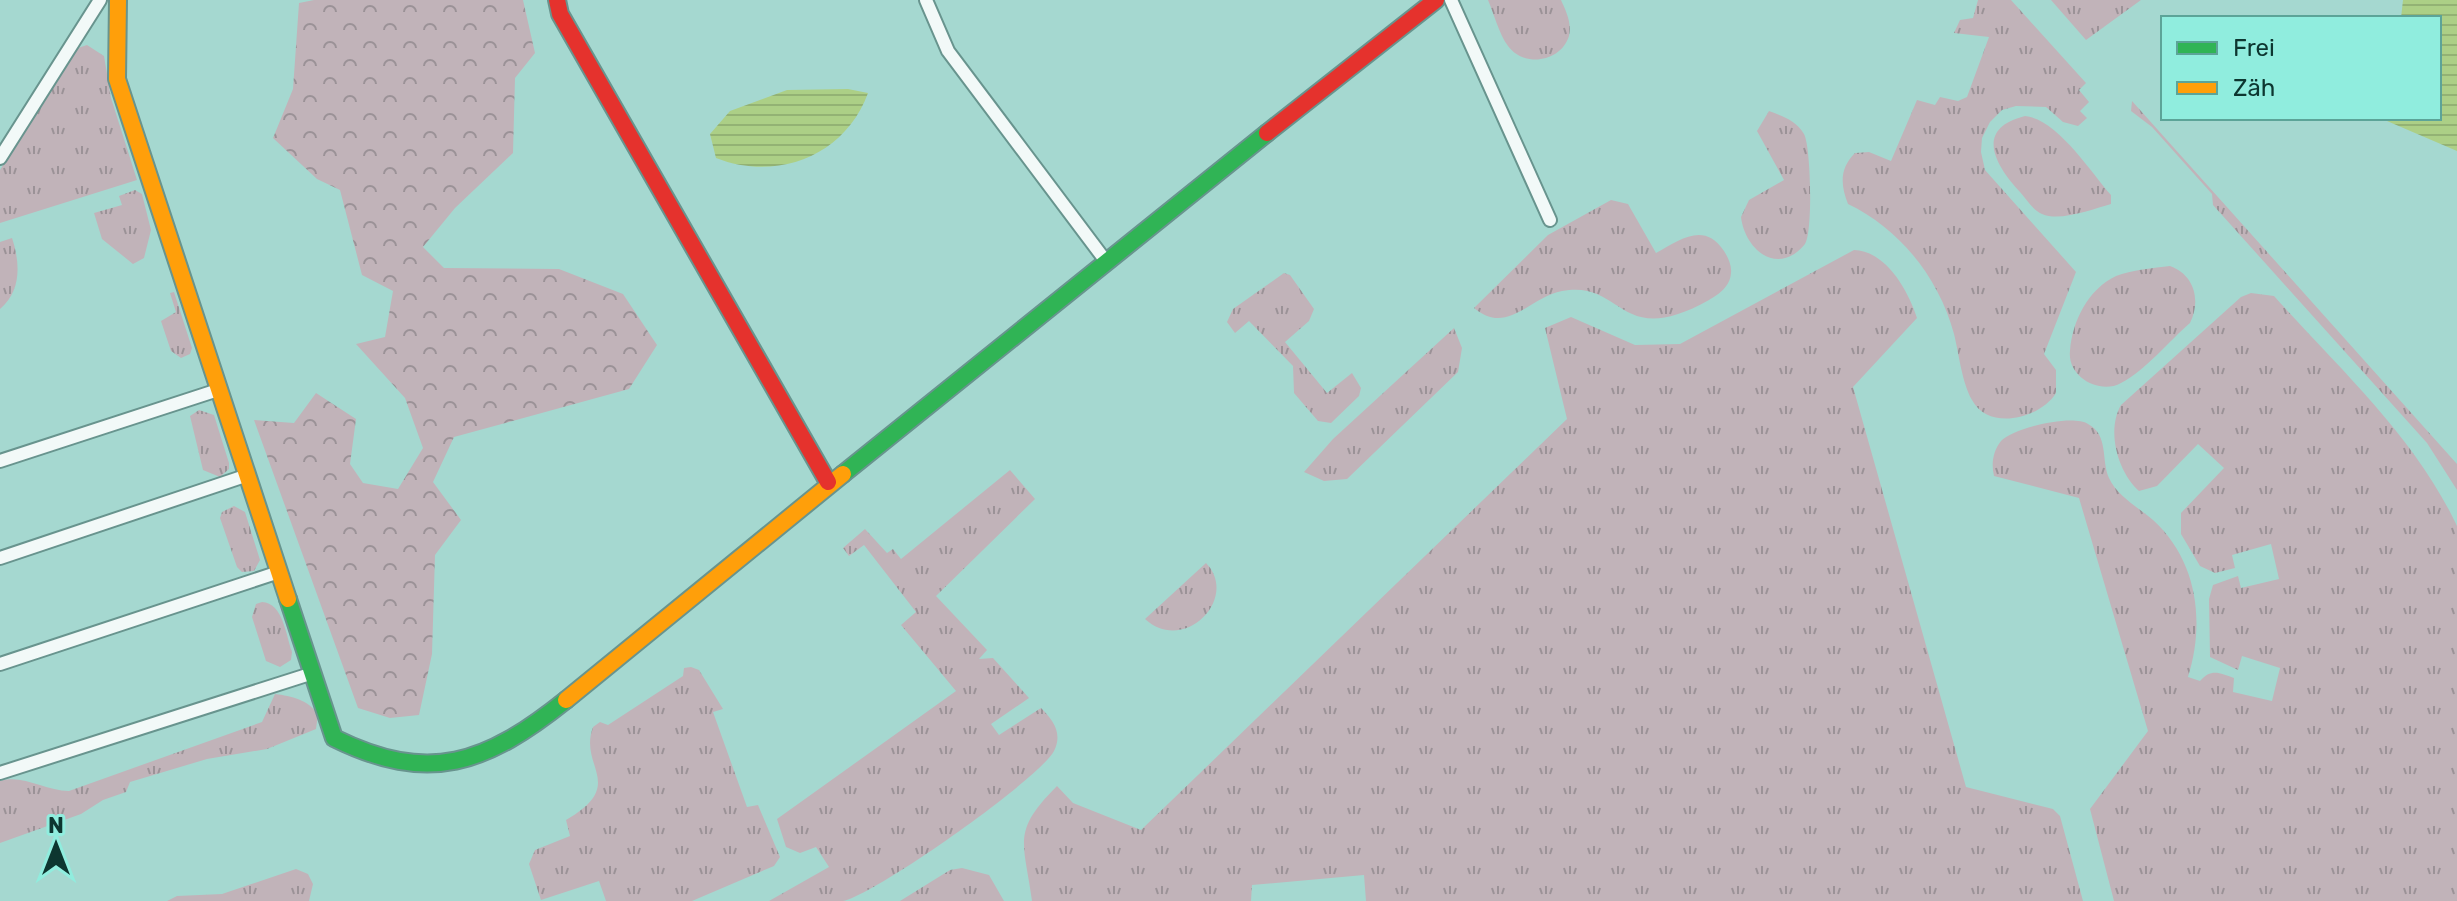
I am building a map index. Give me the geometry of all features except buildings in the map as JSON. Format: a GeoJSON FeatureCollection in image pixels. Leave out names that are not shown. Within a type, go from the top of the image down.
{"type":"FeatureCollection","features":[{"type":"Feature","properties":{"kind":"street"},"geometry":{"type":"LineString","coordinates":[[0,158],[100,0]]}},
{"type":"Feature","properties":{"kind":"street"},"geometry":{"type":"LineString","coordinates":[[118,0],[117,79],[310,674],[334,738],[366,755],[411,767],[471,759],[547,715],[828,482],[1436,0]]}},
{"type":"Feature","properties":{"kind":"street"},"geometry":{"type":"LineString","coordinates":[[557,0],[560,14],[828,482]]}},
{"type":"Feature","properties":{"kind":"street"},"geometry":{"type":"LineString","coordinates":[[926,0],[948,51],[1105,260]]}},
{"type":"Feature","properties":{"kind":"street"},"geometry":{"type":"LineString","coordinates":[[1451,0],[1550,220]]}},
{"type":"Feature","properties":{"kind":"street"},"geometry":{"type":"LineString","coordinates":[[0,461],[218,390]]}},
{"type":"Feature","properties":{"kind":"street"},"geometry":{"type":"LineString","coordinates":[[0,558],[245,476]]}},
{"type":"Feature","properties":{"kind":"street"},"geometry":{"type":"LineString","coordinates":[[0,664],[279,572]]}},
{"type":"Feature","properties":{"kind":"street"},"geometry":{"type":"LineString","coordinates":[[0,773],[310,674]]}},
{"type":"Feature","properties":{"kind":"green space"},"geometry":{"type":"Polygon","coordinates":[[[314,0],[523,0],[535,53],[515,78],[513,153],[455,208],[423,247],[444,268],[559,269],[623,294],[657,345],[629,389],[454,437],[433,482],[461,520],[435,555],[432,654],[419,715],[390,718],[358,708],[254,420],[294,423],[316,393],[356,419],[350,464],[363,483],[398,489],[423,448],[405,398],[356,344],[385,337],[393,291],[362,275],[340,190],[317,179],[273,138],[293,89],[299,3],[314,0]]]}},
{"type":"Feature","properties":{"kind":"green space"},"geometry":{"type":"Polygon","coordinates":[[[1488,0],[1561,0],[1570,26],[1565,45],[1542,59],[1515,53],[1502,36],[1488,0]]]}},
{"type":"Feature","properties":{"kind":"green space"},"geometry":{"type":"Polygon","coordinates":[[[1978,0],[2011,0],[2086,83],[2079,90],[2089,102],[2080,111],[2087,118],[2078,126],[2063,122],[2046,107],[2016,106],[2002,110],[1990,122],[1982,138],[1985,170],[2076,272],[2044,354],[2056,370],[2056,393],[2039,409],[2015,418],[1990,416],[1972,400],[1947,313],[1928,275],[1900,241],[1867,214],[1848,204],[1843,183],[1846,164],[1855,153],[1869,152],[1891,161],[1917,100],[1935,105],[1940,97],[1958,101],[1967,97],[1989,37],[1954,33],[1960,20],[1973,18],[1978,0]]]}},
{"type":"Feature","properties":{"kind":"green space"},"geometry":{"type":"Polygon","coordinates":[[[2051,0],[2141,0],[2086,40],[2051,0]]]}},
{"type":"Feature","properties":{"kind":"green space"},"geometry":{"type":"Polygon","coordinates":[[[87,45],[104,56],[111,98],[137,180],[0,223],[0,170],[75,49],[87,45]]]}},
{"type":"Feature","properties":{"kind":"green space"},"geometry":{"type":"Polygon","coordinates":[[[2132,101],[2457,464],[2457,490],[2427,443],[2213,205],[2212,194],[2152,127],[2131,111],[2132,101]]]}},
{"type":"Feature","properties":{"kind":"green space"},"geometry":{"type":"Polygon","coordinates":[[[1769,111],[1801,129],[1810,171],[1808,237],[1795,254],[1774,259],[1756,249],[1749,240],[1741,217],[1749,200],[1784,180],[1757,131],[1769,111]]]}},
{"type":"Feature","properties":{"kind":"green space"},"geometry":{"type":"Polygon","coordinates":[[[2025,116],[2037,119],[2061,136],[2111,195],[2111,204],[2058,217],[2042,214],[2033,208],[2003,171],[1994,149],[1994,139],[1999,130],[2025,116]]]}},
{"type":"Feature","properties":{"kind":"green space"},"geometry":{"type":"Polygon","coordinates":[[[135,190],[142,194],[151,230],[144,258],[133,264],[102,239],[94,213],[122,205],[119,196],[135,190]]]}},
{"type":"Feature","properties":{"kind":"green space"},"geometry":{"type":"Polygon","coordinates":[[[1611,200],[1628,204],[1656,253],[1692,236],[1708,237],[1716,242],[1730,265],[1730,278],[1726,286],[1709,300],[1679,314],[1656,318],[1639,316],[1582,290],[1550,295],[1508,317],[1486,316],[1474,308],[1548,235],[1611,200]]]}},
{"type":"Feature","properties":{"kind":"green space"},"geometry":{"type":"Polygon","coordinates":[[[12,238],[17,257],[16,285],[0,309],[0,242],[12,238]]]}},
{"type":"Feature","properties":{"kind":"green space"},"geometry":{"type":"Polygon","coordinates":[[[1854,250],[1866,252],[1886,265],[1902,284],[1917,318],[1853,387],[1966,787],[2053,809],[2060,816],[2083,901],[1366,901],[1364,875],[1252,885],[1251,901],[1032,901],[1024,838],[1033,815],[1057,786],[1073,803],[1141,830],[1567,419],[1545,328],[1571,317],[1635,345],[1680,344],[1854,250]]]}},
{"type":"Feature","properties":{"kind":"green space"},"geometry":{"type":"Polygon","coordinates":[[[2170,266],[2185,276],[2194,290],[2195,306],[2190,323],[2148,363],[2121,383],[2104,387],[2079,376],[2070,360],[2071,340],[2083,308],[2097,289],[2116,276],[2170,266]]]}},
{"type":"Feature","properties":{"kind":"green space"},"geometry":{"type":"Polygon","coordinates":[[[1284,273],[1290,275],[1314,309],[1309,321],[1285,342],[1327,393],[1352,373],[1361,388],[1359,396],[1331,423],[1318,421],[1294,393],[1293,366],[1249,321],[1235,333],[1227,322],[1233,309],[1284,273]]]}},
{"type":"Feature","properties":{"kind":"green space"},"geometry":{"type":"Polygon","coordinates":[[[174,292],[192,348],[190,354],[181,358],[171,351],[161,321],[176,312],[170,293],[174,292]]]}},
{"type":"Feature","properties":{"kind":"green space"},"geometry":{"type":"Polygon","coordinates":[[[2251,293],[2274,296],[2374,405],[2420,463],[2457,526],[2457,901],[2114,901],[2090,809],[2148,731],[2079,498],[1994,476],[1993,458],[2001,441],[2030,427],[2080,421],[2095,429],[2102,441],[2109,478],[2123,496],[2168,536],[2188,573],[2194,594],[2196,635],[2188,677],[2200,681],[2212,673],[2224,675],[2234,678],[2233,692],[2272,701],[2280,668],[2242,656],[2238,670],[2210,657],[2209,599],[2213,585],[2238,576],[2241,588],[2279,579],[2271,544],[2232,555],[2235,568],[2215,573],[2200,566],[2181,534],[2181,513],[2224,468],[2198,444],[2157,486],[2139,491],[2125,473],[2116,451],[2115,439],[2121,405],[2241,297],[2251,293]]]}},
{"type":"Feature","properties":{"kind":"green space"},"geometry":{"type":"Polygon","coordinates":[[[1454,328],[1462,348],[1458,372],[1347,479],[1324,481],[1304,472],[1333,439],[1454,328]]]}},
{"type":"Feature","properties":{"kind":"green space"},"geometry":{"type":"Polygon","coordinates":[[[199,410],[214,415],[229,463],[229,469],[220,477],[203,470],[190,416],[199,410]]]}},
{"type":"Feature","properties":{"kind":"green space"},"geometry":{"type":"Polygon","coordinates":[[[1010,470],[1035,499],[936,596],[987,650],[979,659],[993,658],[1029,698],[991,724],[999,735],[1041,708],[1057,733],[1054,751],[1042,765],[989,809],[920,858],[861,894],[843,901],[769,901],[829,867],[816,847],[800,853],[786,847],[777,819],[956,691],[901,625],[916,612],[864,545],[849,556],[843,548],[865,529],[887,553],[893,549],[901,559],[1010,470]]]}},
{"type":"Feature","properties":{"kind":"green space"},"geometry":{"type":"Polygon","coordinates":[[[234,506],[245,512],[260,560],[254,571],[242,572],[237,567],[220,518],[222,512],[234,506]]]}},
{"type":"Feature","properties":{"kind":"green space"},"geometry":{"type":"Polygon","coordinates":[[[1206,563],[1215,577],[1216,592],[1212,606],[1203,618],[1176,630],[1160,628],[1145,619],[1206,563]]]}},
{"type":"Feature","properties":{"kind":"green space"},"geometry":{"type":"Polygon","coordinates":[[[262,602],[275,608],[279,614],[292,652],[291,660],[280,667],[266,661],[252,617],[256,604],[262,602]]]}},
{"type":"Feature","properties":{"kind":"green space"},"geometry":{"type":"Polygon","coordinates":[[[684,668],[699,670],[723,709],[713,712],[747,807],[758,805],[780,857],[774,866],[692,901],[606,901],[599,881],[541,900],[529,864],[535,850],[570,836],[566,820],[594,796],[598,785],[591,753],[593,727],[600,722],[608,725],[683,676],[684,668]]]}},
{"type":"Feature","properties":{"kind":"green space"},"geometry":{"type":"Polygon","coordinates":[[[275,694],[309,705],[318,714],[316,729],[267,749],[207,759],[130,782],[126,792],[103,800],[81,814],[0,843],[0,781],[26,781],[69,791],[262,722],[275,694]]]}},
{"type":"Feature","properties":{"kind":"green space"},"geometry":{"type":"Polygon","coordinates":[[[962,868],[989,875],[1004,901],[900,901],[950,870],[962,868]]]}},
{"type":"Feature","properties":{"kind":"green space"},"geometry":{"type":"Polygon","coordinates":[[[296,869],[308,874],[313,884],[309,901],[167,901],[177,896],[222,894],[296,869]]]}},
{"type":"Feature","properties":{"kind":"shaded area"},"geometry":{"type":"Polygon","coordinates":[[[2403,0],[2457,0],[2457,151],[2387,121],[2441,120],[2441,16],[2401,16],[2403,0]]]}},
{"type":"Feature","properties":{"kind":"shaded area"},"geometry":{"type":"Polygon","coordinates":[[[848,89],[868,93],[857,115],[826,148],[785,165],[739,165],[716,158],[710,134],[730,111],[787,90],[848,89]]]}},
{"type":"Feature","properties":{"kind":"traffic: fast"},"geometry":{"type":"LineString","coordinates":[[843,474],[1267,133]]}},
{"type":"Feature","properties":{"kind":"traffic: fast"},"geometry":{"type":"LineString","coordinates":[[288,599],[334,738],[368,752],[399,761],[428,764],[456,761],[509,740],[566,700]]}},
{"type":"Feature","properties":{"kind":"traffic: slow"},"geometry":{"type":"LineString","coordinates":[[118,0],[117,79],[288,599]]}},
{"type":"Feature","properties":{"kind":"traffic: slow"},"geometry":{"type":"LineString","coordinates":[[566,700],[843,474]]}},
{"type":"Feature","properties":{"kind":"traffic: jam"},"geometry":{"type":"LineString","coordinates":[[557,0],[560,14],[828,482]]}},
{"type":"Feature","properties":{"kind":"traffic: jam"},"geometry":{"type":"LineString","coordinates":[[1267,133],[1436,0]]}}]}
